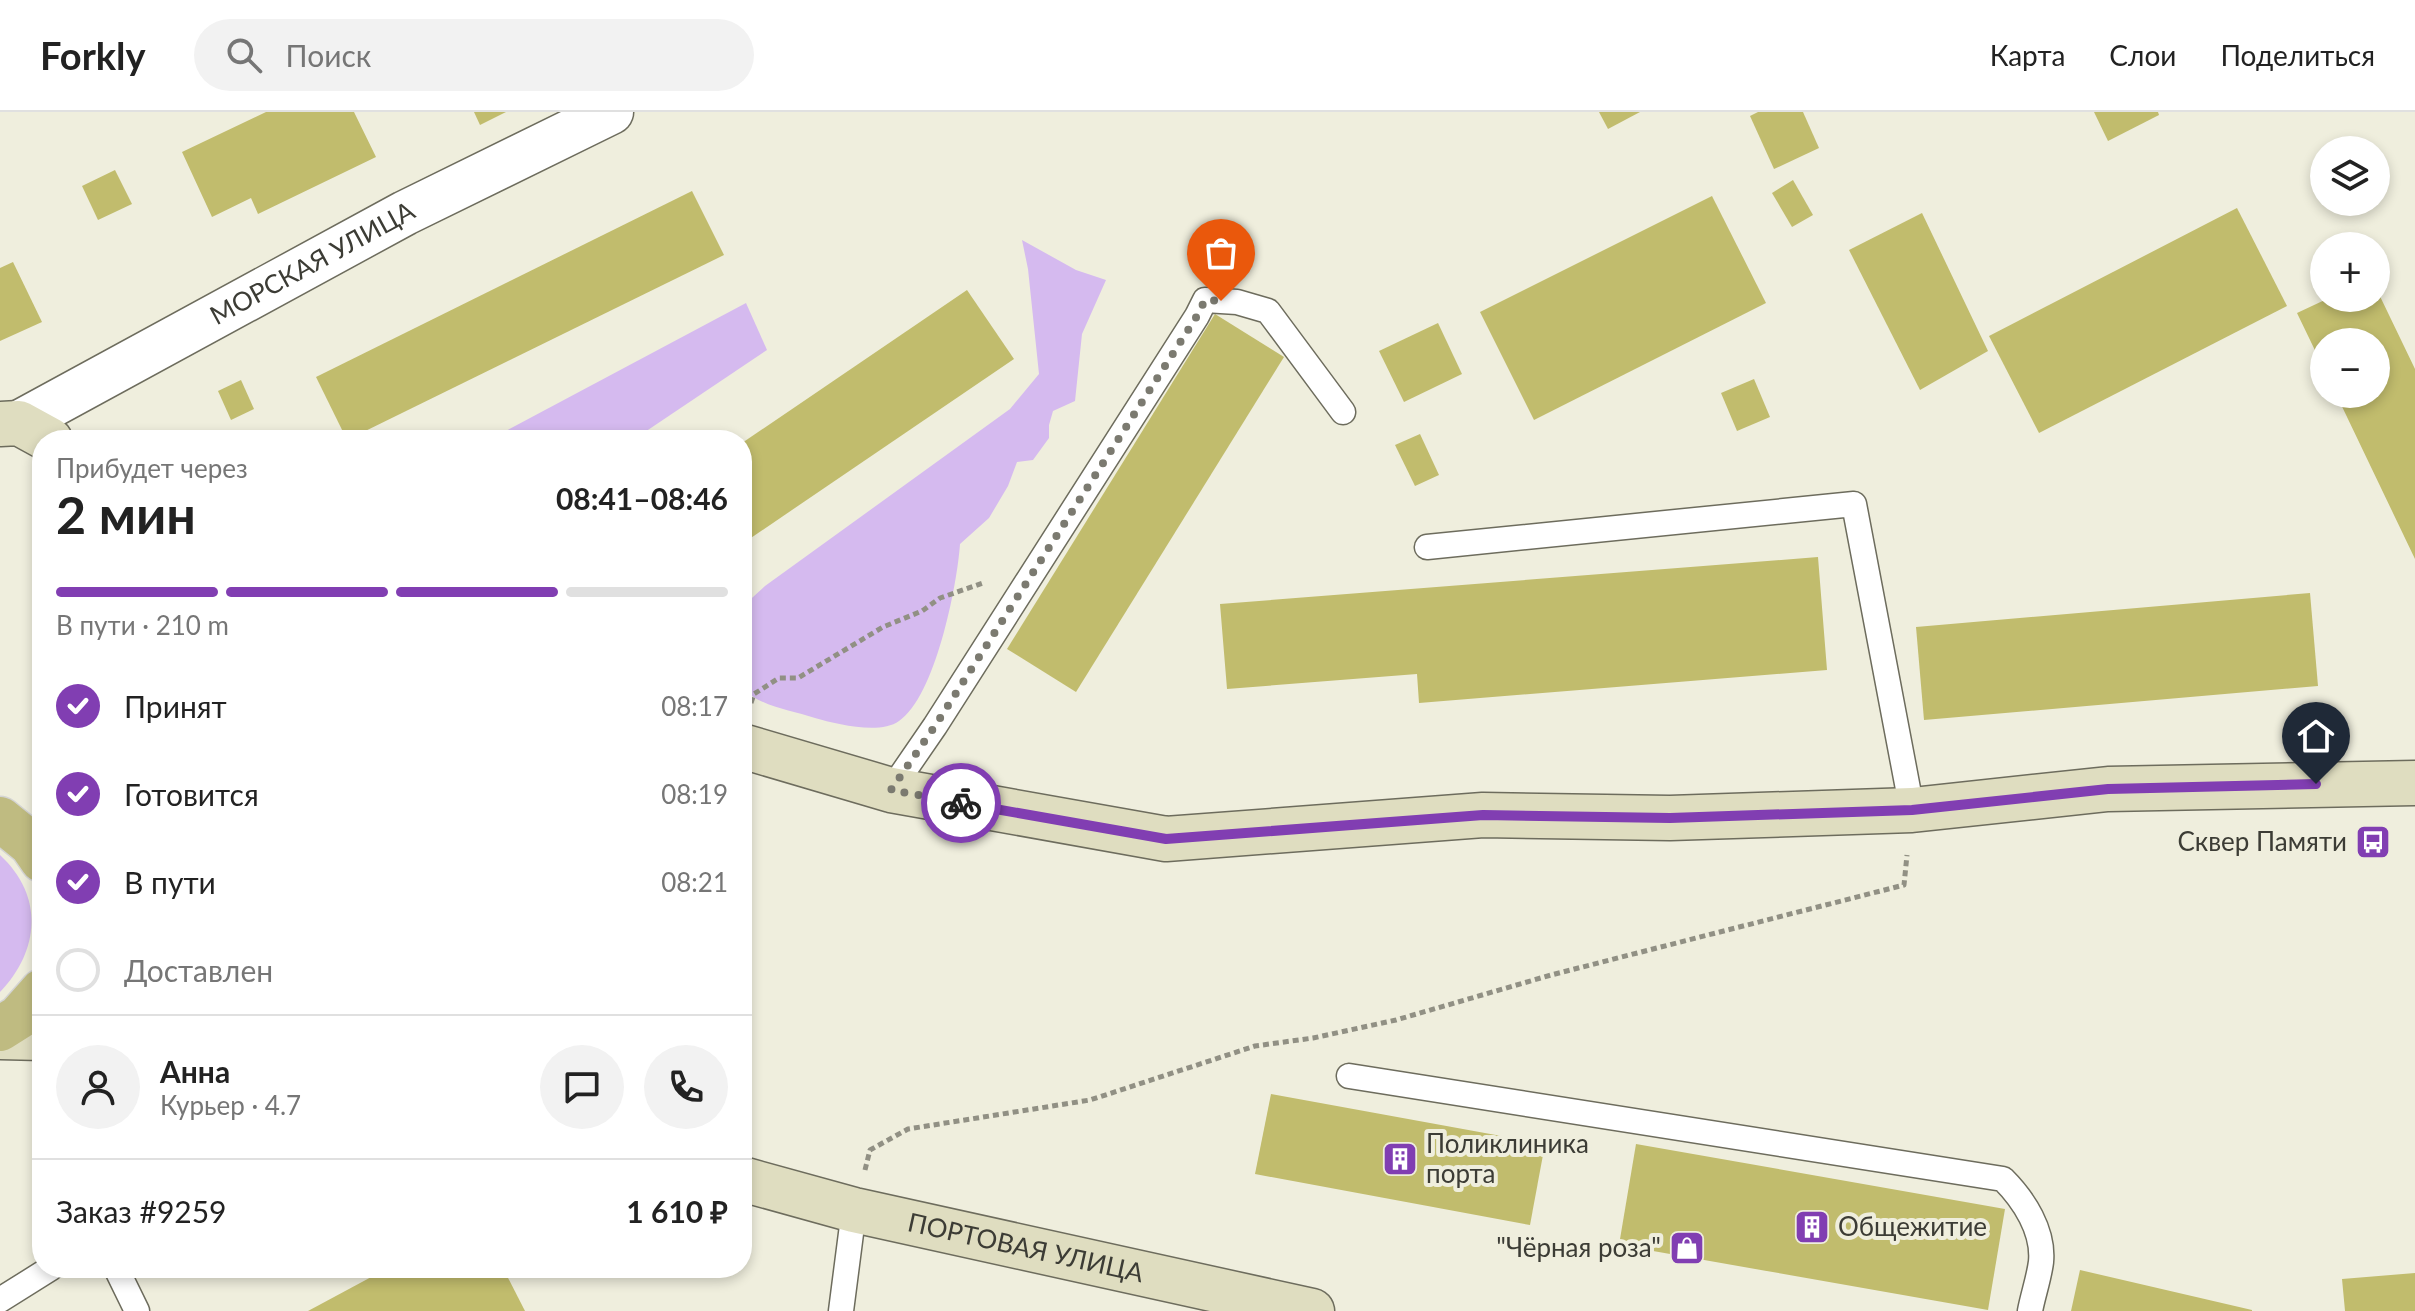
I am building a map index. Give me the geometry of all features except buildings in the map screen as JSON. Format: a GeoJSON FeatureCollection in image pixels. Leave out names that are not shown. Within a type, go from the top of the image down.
{"type":"FeatureCollection","features":[{"type":"Feature","properties":{"kind":"main road"},"geometry":{"type":"LineString","coordinates":[[24,1040],[19,1017],[32,1002]]}},
{"type":"Feature","properties":{"kind":"street","name":"МОРСКАЯ УЛИЦА"},"geometry":{"type":"LineString","coordinates":[[23,429],[405,213],[611,112]]}},
{"type":"Feature","properties":{"kind":"street"},"geometry":{"type":"LineString","coordinates":[[752,729],[891,790],[1166,839],[1483,815],[1670,818],[1912,810],[2108,789],[2415,783]]}},
{"type":"Feature","properties":{"kind":"street"},"geometry":{"type":"LineString","coordinates":[[0,795],[24,841]]}},
{"type":"Feature","properties":{"kind":"street","name":"ПОРТОВАЯ УЛИЦА"},"geometry":{"type":"LineString","coordinates":[[752,1182],[854,1210],[1312,1311]]}},
{"type":"Feature","properties":{"kind":"lane"},"geometry":{"type":"LineString","coordinates":[[891,790],[961,687],[1205,300],[1237,302],[1268,311],[1343,412]]}},
{"type":"Feature","properties":{"kind":"lane"},"geometry":{"type":"LineString","coordinates":[[1427,547],[1854,504],[1912,810]]}},
{"type":"Feature","properties":{"kind":"lane"},"geometry":{"type":"LineString","coordinates":[[1349,1076],[2003,1179],[2023,1199],[2036,1231],[2041,1260],[2030,1311]]}},
{"type":"Feature","properties":{"kind":"lane"},"geometry":{"type":"LineString","coordinates":[[841,1311],[854,1210]]}},
{"type":"Feature","properties":{"kind":"lane"},"geometry":{"type":"LineString","coordinates":[[0,1300],[35,1278]]}},
{"type":"Feature","properties":{"kind":"lane"},"geometry":{"type":"LineString","coordinates":[[121,1278],[137,1311]]}},
{"type":"Feature","properties":{"kind":"path"},"geometry":{"type":"LineString","coordinates":[[752,702],[754,694],[779,678],[798,678],[883,627],[922,611],[940,598],[983,583]]}},
{"type":"Feature","properties":{"kind":"path"},"geometry":{"type":"LineString","coordinates":[[854,1210],[870,1150],[908,1129],[1090,1100],[1255,1046],[1313,1038],[1396,1020],[1551,975],[1904,885],[1912,810]]}},
{"type":"Feature","properties":{"kind":"shaded area"},"geometry":{"type":"Polygon","coordinates":[[[1022,240],[1076,270],[1106,280],[1082,334],[1075,401],[1053,411],[1049,438],[1033,460],[1017,462],[1008,486],[989,518],[960,544],[942,640],[912,708],[891,725],[870,728],[834,723],[758,700],[752,696],[752,598],[1010,409],[1039,374],[1022,240]]]}},
{"type":"Feature","properties":{"kind":"shaded area"},"geometry":{"type":"Polygon","coordinates":[[[746,303],[767,350],[648,430],[508,430],[746,303]]]}},
{"type":"Feature","properties":{"kind":"shaded area"},"geometry":{"type":"Polygon","coordinates":[[[0,855],[24,888],[32,923],[23,959],[0,992],[0,855]]]}},
{"type":"Feature","properties":{"kind":"way so far"},"geometry":{"type":"LineString","coordinates":[[961,803],[891,790],[952,701],[1205,300],[1221,301]]}},
{"type":"Feature","properties":{"kind":"place","name":"Сквер Памяти"},"geometry":{"type":"Point","coordinates":[2373,842]}},
{"type":"Feature","properties":{"kind":"place","name":"Поликлиника порта"},"geometry":{"type":"Point","coordinates":[1400,1159]}},
{"type":"Feature","properties":{"kind":"place","name":"Общежитие"},"geometry":{"type":"Point","coordinates":[1812,1227]}},
{"type":"Feature","properties":{"kind":"place","name":"\"Чёрная роза\""},"geometry":{"type":"Point","coordinates":[1687,1248]}},
{"type":"Feature","properties":{"kind":"route"},"geometry":{"type":"LineString","coordinates":[[961,803],[1166,839],[1483,815],[1670,818],[1912,810],[2108,789],[2316,784]]}}]}
